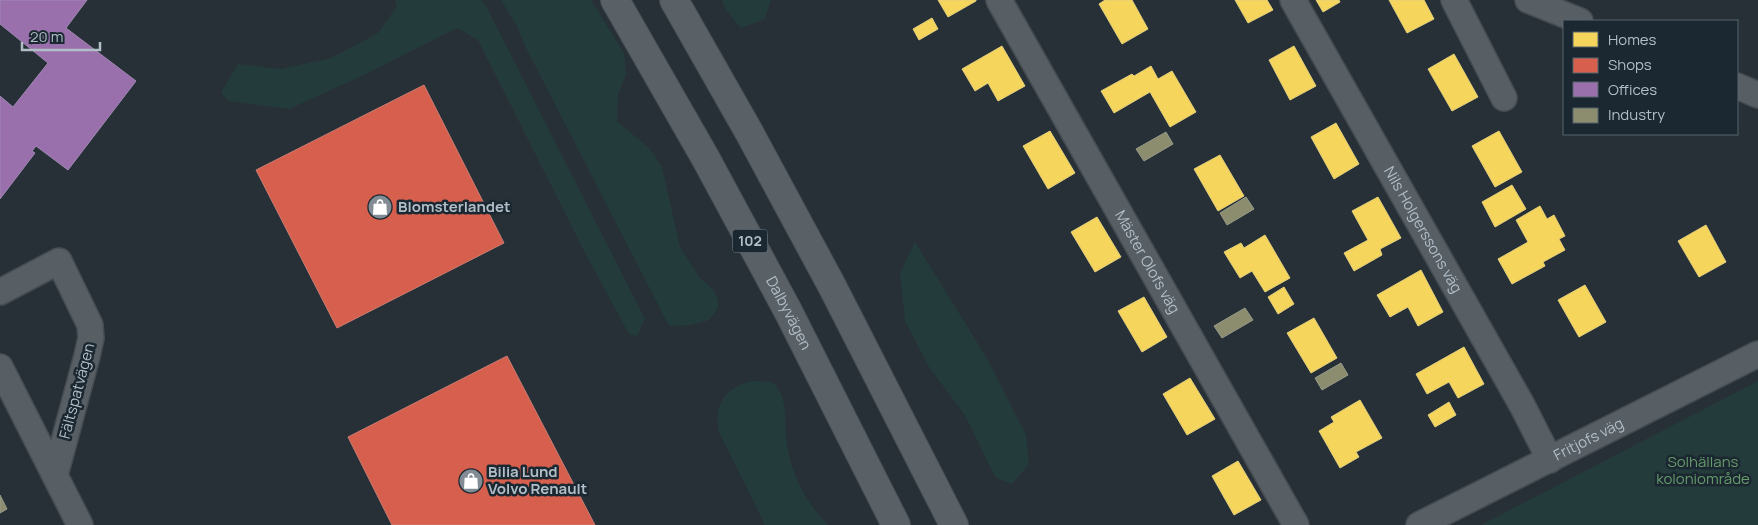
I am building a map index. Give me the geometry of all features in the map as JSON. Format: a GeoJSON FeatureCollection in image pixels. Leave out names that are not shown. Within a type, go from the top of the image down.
{"type":"FeatureCollection","features":[{"type":"Feature","properties":{"kind":"main road","name":"Dalbyvägen"},"geometry":{"type":"LineString","coordinates":[[615,0],[715,176],[788,311],[896,525]]}},
{"type":"Feature","properties":{"kind":"main road"},"geometry":{"type":"LineString","coordinates":[[674,0],[749,132],[832,286],[954,525]]}},
{"type":"Feature","properties":{"kind":"street","name":"Mäster Olofs väg"},"geometry":{"type":"LineString","coordinates":[[999,0],[1296,525]]}},
{"type":"Feature","properties":{"kind":"street","name":"Nils Holgerssons väg"},"geometry":{"type":"LineString","coordinates":[[1293,0],[1512,387],[1550,460]]}},
{"type":"Feature","properties":{"kind":"street"},"geometry":{"type":"LineString","coordinates":[[1454,0],[1504,98]]}},
{"type":"Feature","properties":{"kind":"street"},"geometry":{"type":"LineString","coordinates":[[1528,0],[1578,20]]}},
{"type":"Feature","properties":{"kind":"street"},"geometry":{"type":"LineString","coordinates":[[1738,86],[1758,95]]}},
{"type":"Feature","properties":{"kind":"street","name":"Fältspatvägen"},"geometry":{"type":"LineString","coordinates":[[0,292],[59,261],[90,325],[91,338],[87,356],[54,475]]}},
{"type":"Feature","properties":{"kind":"street","name":"Fritjofs väg"},"geometry":{"type":"LineString","coordinates":[[1419,525],[1758,354]]}},
{"type":"Feature","properties":{"kind":"street","name":"Fältspatvägen"},"geometry":{"type":"LineString","coordinates":[[0,367],[80,525]]}},
{"type":"Feature","properties":{"kind":"green space"},"geometry":{"type":"Polygon","coordinates":[[[395,0],[481,0],[487,8],[645,319],[637,336],[629,334],[586,255],[478,40],[457,28],[366,74],[289,109],[228,101],[221,92],[238,64],[281,69],[331,58],[378,33],[397,6],[395,0]]]}},
{"type":"Feature","properties":{"kind":"green space"},"geometry":{"type":"Polygon","coordinates":[[[501,0],[591,0],[624,53],[626,75],[618,94],[617,121],[649,148],[662,167],[680,247],[699,277],[713,289],[718,300],[718,308],[709,320],[691,325],[669,326],[526,48],[517,26],[501,0]]]}},
{"type":"Feature","properties":{"kind":"green space"},"geometry":{"type":"Polygon","coordinates":[[[722,0],[771,0],[765,19],[741,28],[725,9],[722,0]]]}},
{"type":"Feature","properties":{"kind":"green space"},"geometry":{"type":"Polygon","coordinates":[[[915,242],[988,360],[1026,435],[1029,464],[1012,484],[995,477],[965,415],[929,367],[905,321],[900,273],[915,242]]]}},
{"type":"Feature","properties":{"kind":"green space"},"geometry":{"type":"Polygon","coordinates":[[[752,381],[772,383],[780,392],[785,411],[790,461],[794,473],[812,506],[828,525],[765,525],[719,432],[718,422],[718,413],[723,399],[735,388],[752,381]]]}},
{"type":"Feature","properties":{"kind":"green space","name":"Solhällans koloniområde"},"geometry":{"type":"Polygon","coordinates":[[[1758,381],[1758,525],[1481,525],[1758,381]]]}},
{"type":"Feature","properties":{"kind":"building: Homes"},"geometry":{"type":"Polygon","coordinates":[[[938,0],[976,0],[976,1],[948,17],[938,0]]]}},
{"type":"Feature","properties":{"kind":"building: Homes"},"geometry":{"type":"Polygon","coordinates":[[[1105,0],[1132,0],[1148,29],[1122,44],[1099,4],[1105,0]]]}},
{"type":"Feature","properties":{"kind":"building: Homes"},"geometry":{"type":"Polygon","coordinates":[[[1235,0],[1267,0],[1273,10],[1248,23],[1235,0]]]}},
{"type":"Feature","properties":{"kind":"building: Homes"},"geometry":{"type":"Polygon","coordinates":[[[1316,0],[1339,0],[1340,2],[1323,12],[1316,0]]]}},
{"type":"Feature","properties":{"kind":"building: Homes"},"geometry":{"type":"Polygon","coordinates":[[[1389,0],[1424,0],[1434,19],[1407,33],[1389,0]]]}},
{"type":"Feature","properties":{"kind":"building: Homes"},"geometry":{"type":"Polygon","coordinates":[[[932,18],[938,29],[919,40],[913,29],[932,18]]]}},
{"type":"Feature","properties":{"kind":"building: Homes"},"geometry":{"type":"Polygon","coordinates":[[[1002,46],[1025,86],[998,101],[988,83],[975,91],[962,69],[1002,46]]]}},
{"type":"Feature","properties":{"kind":"building: Homes"},"geometry":{"type":"Polygon","coordinates":[[[1294,46],[1316,86],[1290,100],[1269,60],[1294,46]]]}},
{"type":"Feature","properties":{"kind":"building: Homes"},"geometry":{"type":"Polygon","coordinates":[[[1454,54],[1478,97],[1452,111],[1428,69],[1454,54]]]}},
{"type":"Feature","properties":{"kind":"building: Homes"},"geometry":{"type":"Polygon","coordinates":[[[1151,66],[1158,79],[1172,71],[1196,112],[1170,127],[1150,92],[1114,113],[1101,91],[1151,66]]]}},
{"type":"Feature","properties":{"kind":"building: Homes"},"geometry":{"type":"Polygon","coordinates":[[[1336,123],[1359,164],[1334,179],[1311,137],[1336,123]]]}},
{"type":"Feature","properties":{"kind":"building: Homes"},"geometry":{"type":"Polygon","coordinates":[[[1050,131],[1075,173],[1048,189],[1023,146],[1050,131]]]}},
{"type":"Feature","properties":{"kind":"building: Homes"},"geometry":{"type":"Polygon","coordinates":[[[1499,131],[1522,172],[1495,187],[1472,146],[1499,131]]]}},
{"type":"Feature","properties":{"kind":"building: Homes"},"geometry":{"type":"Polygon","coordinates":[[[1220,155],[1244,196],[1218,211],[1194,169],[1220,155]]]}},
{"type":"Feature","properties":{"kind":"building: Homes"},"geometry":{"type":"Polygon","coordinates":[[[1512,185],[1526,209],[1495,227],[1482,202],[1512,185]]]}},
{"type":"Feature","properties":{"kind":"building: Homes"},"geometry":{"type":"Polygon","coordinates":[[[1378,197],[1401,238],[1380,249],[1382,255],[1354,271],[1344,253],[1368,240],[1352,211],[1378,197]]]}},
{"type":"Feature","properties":{"kind":"building: Homes"},"geometry":{"type":"Polygon","coordinates":[[[1540,206],[1547,219],[1554,215],[1565,236],[1559,239],[1565,250],[1543,262],[1545,266],[1512,284],[1498,259],[1528,242],[1516,220],[1540,206]]]}},
{"type":"Feature","properties":{"kind":"building: Homes"},"geometry":{"type":"Polygon","coordinates":[[[1097,217],[1121,257],[1095,272],[1071,232],[1097,217]]]}},
{"type":"Feature","properties":{"kind":"building: Homes"},"geometry":{"type":"Polygon","coordinates":[[[1706,225],[1726,262],[1699,277],[1678,241],[1706,225]]]}},
{"type":"Feature","properties":{"kind":"building: Homes"},"geometry":{"type":"Polygon","coordinates":[[[1265,235],[1290,278],[1265,292],[1252,271],[1240,278],[1224,252],[1241,243],[1244,248],[1265,235]]]}},
{"type":"Feature","properties":{"kind":"building: Homes"},"geometry":{"type":"Polygon","coordinates":[[[1421,270],[1443,312],[1418,326],[1408,307],[1390,317],[1377,295],[1421,270]]]}},
{"type":"Feature","properties":{"kind":"building: Homes"},"geometry":{"type":"Polygon","coordinates":[[[1585,285],[1606,322],[1579,337],[1558,300],[1585,285]]]}},
{"type":"Feature","properties":{"kind":"building: Homes"},"geometry":{"type":"Polygon","coordinates":[[[1284,287],[1294,304],[1278,314],[1268,297],[1284,287]]]}},
{"type":"Feature","properties":{"kind":"building: Homes"},"geometry":{"type":"Polygon","coordinates":[[[1144,297],[1167,337],[1142,352],[1118,311],[1144,297]]]}},
{"type":"Feature","properties":{"kind":"building: Homes"},"geometry":{"type":"Polygon","coordinates":[[[1314,318],[1337,358],[1311,373],[1287,333],[1314,318]]]}},
{"type":"Feature","properties":{"kind":"building: Homes"},"geometry":{"type":"Polygon","coordinates":[[[1464,347],[1484,384],[1458,398],[1449,382],[1427,394],[1416,374],[1464,347]]]}},
{"type":"Feature","properties":{"kind":"building: Homes"},"geometry":{"type":"Polygon","coordinates":[[[1190,378],[1215,419],[1187,435],[1163,394],[1190,378]]]}},
{"type":"Feature","properties":{"kind":"building: Homes"},"geometry":{"type":"Polygon","coordinates":[[[1360,400],[1382,438],[1356,452],[1359,457],[1340,468],[1319,431],[1334,422],[1331,417],[1360,400]]]}},
{"type":"Feature","properties":{"kind":"building: Homes"},"geometry":{"type":"Polygon","coordinates":[[[1449,402],[1456,415],[1435,427],[1428,415],[1449,402]]]}},
{"type":"Feature","properties":{"kind":"building: Homes"},"geometry":{"type":"Polygon","coordinates":[[[1238,461],[1261,500],[1234,515],[1212,476],[1238,461]]]}},
{"type":"Feature","properties":{"kind":"building: Shops","name":"Blomsterlandet"},"geometry":{"type":"Polygon","coordinates":[[[424,85],[504,243],[337,328],[256,170],[424,85]]]}},
{"type":"Feature","properties":{"kind":"building: Shops","name":"Bilia Lund Volvo Renault"},"geometry":{"type":"Polygon","coordinates":[[[507,356],[595,525],[392,525],[348,437],[507,356]]]}},
{"type":"Feature","properties":{"kind":"building: Offices"},"geometry":{"type":"Polygon","coordinates":[[[0,0],[87,0],[66,28],[136,81],[68,170],[36,146],[32,151],[35,153],[0,199],[0,96],[13,107],[48,63],[0,24],[0,0]]]}},
{"type":"Feature","properties":{"kind":"building: Industry"},"geometry":{"type":"Polygon","coordinates":[[[1166,132],[1173,144],[1144,161],[1136,149],[1166,132]]]}},
{"type":"Feature","properties":{"kind":"building: Industry"},"geometry":{"type":"Polygon","coordinates":[[[1246,197],[1254,209],[1227,225],[1220,213],[1246,197]]]}},
{"type":"Feature","properties":{"kind":"building: Industry"},"geometry":{"type":"Polygon","coordinates":[[[1245,308],[1253,320],[1222,338],[1214,326],[1245,308]]]}},
{"type":"Feature","properties":{"kind":"building: Industry"},"geometry":{"type":"Polygon","coordinates":[[[1341,363],[1348,375],[1322,390],[1315,378],[1341,363]]]}},
{"type":"Feature","properties":{"kind":"building: Industry"},"geometry":{"type":"Polygon","coordinates":[[[0,495],[7,509],[0,513],[0,495]]]}},
{"type":"Feature","properties":{"kind":"place","name":"Blomsterlandet"},"geometry":{"type":"Point","coordinates":[380,207]}},
{"type":"Feature","properties":{"kind":"place","name":"Bilia Lund Volvo Renault"},"geometry":{"type":"Point","coordinates":[471,481]}}]}
